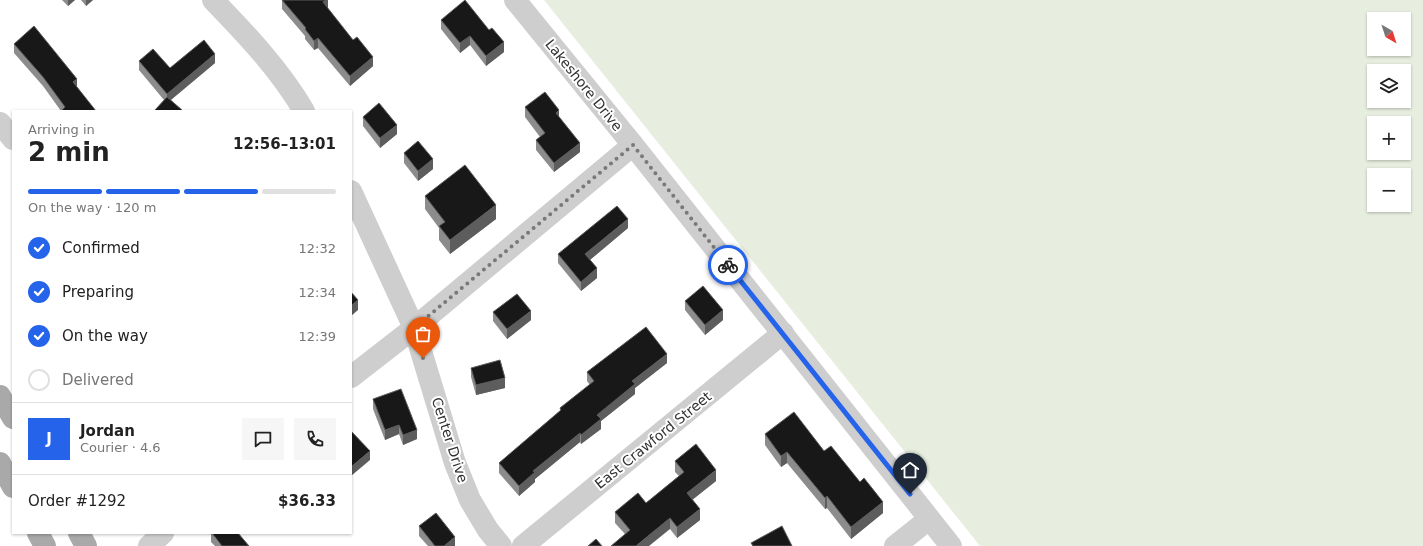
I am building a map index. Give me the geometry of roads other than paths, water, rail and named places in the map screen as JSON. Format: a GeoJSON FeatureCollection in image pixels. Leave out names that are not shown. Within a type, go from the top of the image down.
{"type":"FeatureCollection","features":[{"type":"Feature","properties":{"kind":"main road"},"geometry":{"type":"LineString","coordinates":[[0,396],[12,416]]}},
{"type":"Feature","properties":{"kind":"main road"},"geometry":{"type":"LineString","coordinates":[[0,463],[12,485]]}},
{"type":"Feature","properties":{"kind":"main road"},"geometry":{"type":"LineString","coordinates":[[39,534],[45,546]]}},
{"type":"Feature","properties":{"kind":"main road"},"geometry":{"type":"LineString","coordinates":[[80,534],[86,546]]}},
{"type":"Feature","properties":{"kind":"street"},"geometry":{"type":"LineString","coordinates":[[213,0],[248,37],[297,98],[303,110]]}},
{"type":"Feature","properties":{"kind":"street","name":"Lakeshore Drive"},"geometry":{"type":"LineString","coordinates":[[515,0],[633,145],[951,546]]}},
{"type":"Feature","properties":{"kind":"street"},"geometry":{"type":"LineString","coordinates":[[0,123],[12,138]]}},
{"type":"Feature","properties":{"kind":"street"},"geometry":{"type":"LineString","coordinates":[[352,376],[414,328],[633,145]]}},
{"type":"Feature","properties":{"kind":"street","name":"Center Drive"},"geometry":{"type":"LineString","coordinates":[[352,193],[414,328],[455,463],[470,500],[488,530],[501,546]]}},
{"type":"Feature","properties":{"kind":"street","name":"East Crawford Street"},"geometry":{"type":"LineString","coordinates":[[523,546],[783,333]]}},
{"type":"Feature","properties":{"kind":"street"},"geometry":{"type":"LineString","coordinates":[[895,546],[929,519]]}},
{"type":"Feature","properties":{"kind":"street"},"geometry":{"type":"LineString","coordinates":[[149,546],[161,534]]}}]}
